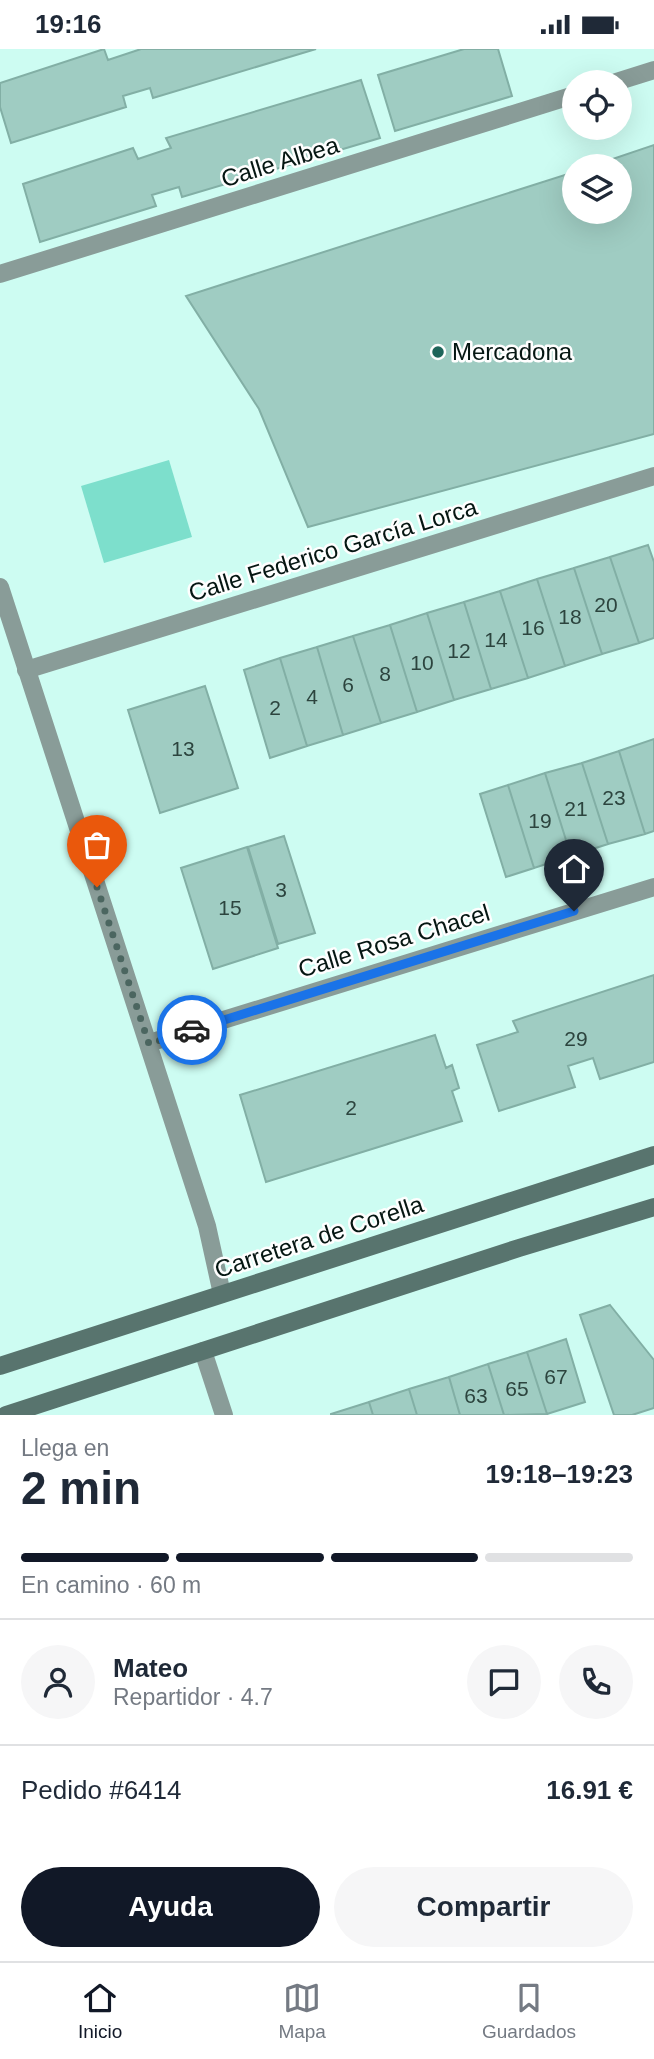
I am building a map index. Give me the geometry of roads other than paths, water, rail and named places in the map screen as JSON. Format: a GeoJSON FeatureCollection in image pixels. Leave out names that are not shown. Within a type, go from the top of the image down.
{"type":"FeatureCollection","features":[{"type":"Feature","properties":{"kind":"main road","name":"Carretera de Corella"},"geometry":{"type":"LineString","coordinates":[[0,1366],[654,1155]]}},
{"type":"Feature","properties":{"kind":"main road"},"geometry":{"type":"LineString","coordinates":[[6,1415],[654,1207]]}},
{"type":"Feature","properties":{"kind":"street"},"geometry":{"type":"LineString","coordinates":[[632,77],[654,70]]}},
{"type":"Feature","properties":{"kind":"street","name":"Calle Albea"},"geometry":{"type":"LineString","coordinates":[[0,274],[562,99]]}},
{"type":"Feature","properties":{"kind":"street","name":"Calle Federico García Lorca"},"geometry":{"type":"LineString","coordinates":[[26,670],[654,476]]}},
{"type":"Feature","properties":{"kind":"street"},"geometry":{"type":"LineString","coordinates":[[0,587],[207,1226],[222,1294]]}},
{"type":"Feature","properties":{"kind":"street","name":"Calle Rosa Chacel"},"geometry":{"type":"LineString","coordinates":[[149,1044],[654,887]]}},
{"type":"Feature","properties":{"kind":"street"},"geometry":{"type":"LineString","coordinates":[[203,1351],[224,1415]]}},
{"type":"Feature","properties":{"kind":"place","name":"Mercadona"},"geometry":{"type":"Point","coordinates":[438,352]}}]}
